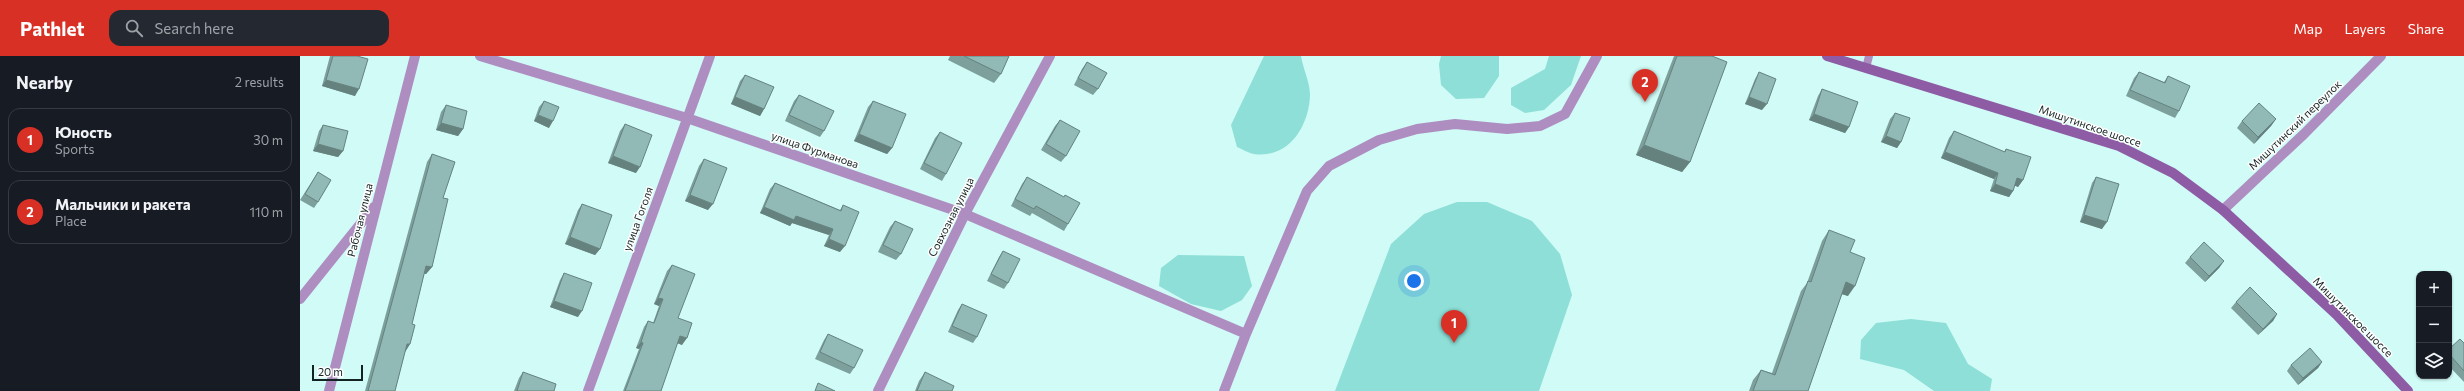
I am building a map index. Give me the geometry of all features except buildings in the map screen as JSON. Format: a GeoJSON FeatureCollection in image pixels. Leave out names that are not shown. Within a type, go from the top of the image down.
{"type":"FeatureCollection","features":[{"type":"Feature","properties":{"kind":"main road","name":"Мишутинское шоссе"},"geometry":{"type":"LineString","coordinates":[[1827,56],[2119,146],[2173,173],[2223,210],[2337,316],[2408,391]]}},
{"type":"Feature","properties":{"kind":"street","name":"Рабочая улица"},"geometry":{"type":"LineString","coordinates":[[329,391],[415,56]]}},
{"type":"Feature","properties":{"kind":"street","name":"улица Фурманова"},"geometry":{"type":"LineString","coordinates":[[480,56],[687,118],[965,214],[1246,334]]}},
{"type":"Feature","properties":{"kind":"street","name":"улица Гоголя"},"geometry":{"type":"LineString","coordinates":[[588,391],[710,56]]}},
{"type":"Feature","properties":{"kind":"street","name":"Совхозная улица"},"geometry":{"type":"LineString","coordinates":[[878,391],[965,214],[1050,56]]}},
{"type":"Feature","properties":{"kind":"street"},"geometry":{"type":"LineString","coordinates":[[1224,391],[1246,334],[1307,191],[1329,166],[1379,140],[1417,129],[1455,124],[1507,129],[1540,126],[1565,114],[1584,83],[1597,56]]}},
{"type":"Feature","properties":{"kind":"street","name":"Мишутинский переулок"},"geometry":{"type":"LineString","coordinates":[[2223,210],[2304,134],[2382,56]]}},
{"type":"Feature","properties":{"kind":"street"},"geometry":{"type":"LineString","coordinates":[[300,299],[376,205]]}},
{"type":"Feature","properties":{"kind":"lane"},"geometry":{"type":"LineString","coordinates":[[1866,68],[1869,56]]}},
{"type":"Feature","properties":{"kind":"shaded area"},"geometry":{"type":"Polygon","coordinates":[[[1264,56],[1301,56],[1309,85],[1309,107],[1301,129],[1286,146],[1277,151],[1266,154],[1254,154],[1237,147],[1231,125],[1264,56]]]}},
{"type":"Feature","properties":{"kind":"shaded area"},"geometry":{"type":"Polygon","coordinates":[[[1441,56],[1499,56],[1499,76],[1484,98],[1456,99],[1441,85],[1439,64],[1441,56]]]}},
{"type":"Feature","properties":{"kind":"shaded area"},"geometry":{"type":"Polygon","coordinates":[[[1549,56],[1581,56],[1571,85],[1544,110],[1525,113],[1511,105],[1511,88],[1545,69],[1549,56]]]}},
{"type":"Feature","properties":{"kind":"shaded area"},"geometry":{"type":"Polygon","coordinates":[[[1457,202],[1487,202],[1532,221],[1560,254],[1572,295],[1539,391],[1335,391],[1391,244],[1424,214],[1457,202]]]}},
{"type":"Feature","properties":{"kind":"shaded area"},"geometry":{"type":"Polygon","coordinates":[[[1178,255],[1244,256],[1252,286],[1242,300],[1221,311],[1191,304],[1159,286],[1161,268],[1178,255]]]}},
{"type":"Feature","properties":{"kind":"shaded area"},"geometry":{"type":"Polygon","coordinates":[[[1911,319],[1946,323],[1968,364],[1992,379],[1990,391],[1934,391],[1904,370],[1860,359],[1861,340],[1876,323],[1911,319]]]}},
{"type":"Feature","properties":{"kind":"place","name":"Мальчики и ракета"},"geometry":{"type":"Point","coordinates":[1645,102]}},
{"type":"Feature","properties":{"kind":"place","name":"Юность"},"geometry":{"type":"Point","coordinates":[1454,343]}}]}
